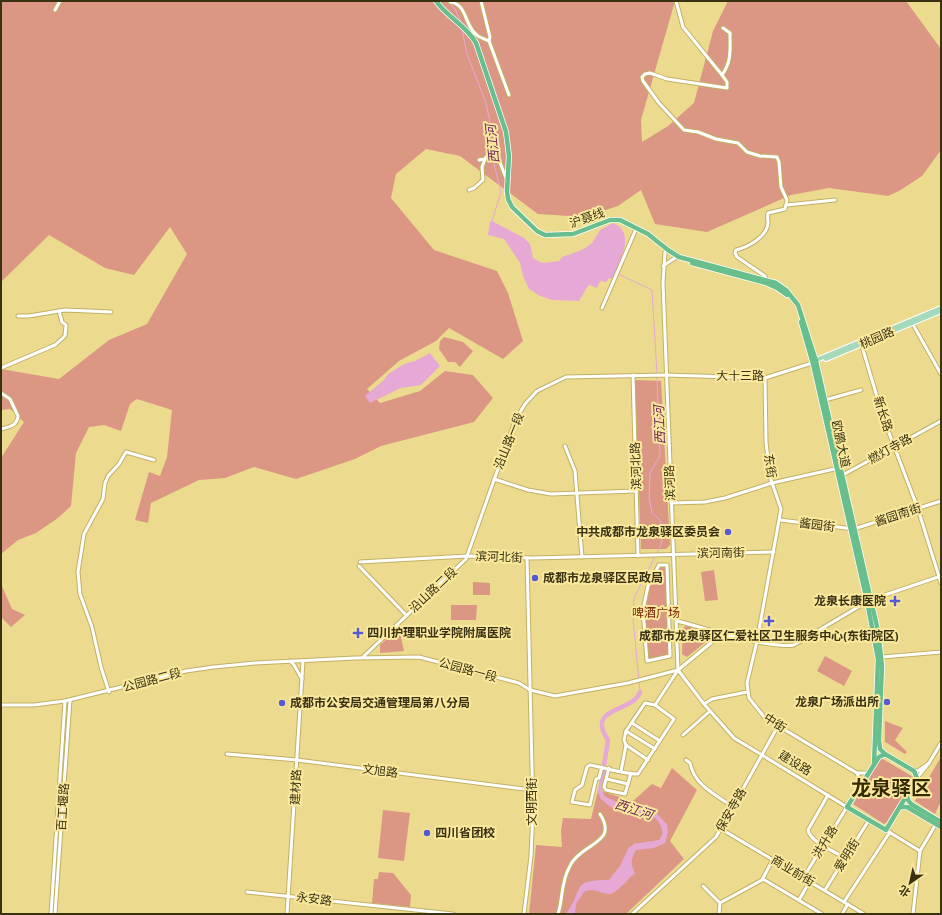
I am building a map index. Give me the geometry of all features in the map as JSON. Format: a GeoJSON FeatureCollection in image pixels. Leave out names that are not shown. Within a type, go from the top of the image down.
{"type":"FeatureCollection","features":[{"type":"Feature","properties":{"kind":"highway","name":"沪聂线"},"geometry":{"type":"LineString","coordinates":[[436,1],[473,38],[478,49],[506,132],[509,156],[508,199],[512,207],[541,234],[573,234],[613,219],[620,220],[637,230],[648,234],[667,251],[679,257],[766,280],[782,287],[798,305],[814,363]]}},
{"type":"Feature","properties":{"kind":"highway","name":"欧鹏大道"},"geometry":{"type":"LineString","coordinates":[[667,251],[675,258],[766,283],[784,292],[797,309],[814,363],[825,400],[838,468]]}},
{"type":"Feature","properties":{"kind":"highway","name":"欧鹏大道"},"geometry":{"type":"LineString","coordinates":[[814,363],[882,657],[878,740],[880,749],[885,754]]}},
{"type":"Feature","properties":{"kind":"highway","name":"欧鹏大道"},"geometry":{"type":"LineString","coordinates":[[869,600],[878,665],[874,765]]}},
{"type":"Feature","properties":{"kind":"highway"},"geometry":{"type":"LineString","coordinates":[[847,807],[881,755],[885,754],[911,769],[916,773],[918,778],[900,807],[888,831]]}},
{"type":"Feature","properties":{"kind":"highway"},"geometry":{"type":"LineString","coordinates":[[907,795],[911,804],[938,823],[941,827]]}},
{"type":"Feature","properties":{"kind":"highway","name":"建设路"},"geometry":{"type":"LineString","coordinates":[[847,807],[888,831]]}},
{"type":"Feature","properties":{"kind":"highway"},"geometry":{"type":"LineString","coordinates":[[900,807],[906,807],[938,823]]}},
{"type":"Feature","properties":{"kind":"main road"},"geometry":{"type":"LineString","coordinates":[[911,322],[941,308]]}},
{"type":"Feature","properties":{"kind":"main road","name":"桃园路"},"geometry":{"type":"LineString","coordinates":[[814,363],[941,311]]}},
{"type":"Feature","properties":{"kind":"street"},"geometry":{"type":"LineString","coordinates":[[55,10],[60,1]]}},
{"type":"Feature","properties":{"kind":"street"},"geometry":{"type":"LineString","coordinates":[[481,1],[490,37],[489,41],[509,95]]}},
{"type":"Feature","properties":{"kind":"street"},"geometry":{"type":"LineString","coordinates":[[676,1],[683,27],[722,75],[728,86],[726,88],[667,78],[650,73],[645,74],[642,77],[646,86],[659,103],[684,130],[698,132],[716,139],[738,143],[747,152],[760,156],[777,157],[779,162],[781,187],[787,205]]}},
{"type":"Feature","properties":{"kind":"street"},"geometry":{"type":"LineString","coordinates":[[450,2],[457,3],[461,6],[467,22],[478,36],[489,41]]}},
{"type":"Feature","properties":{"kind":"street"},"geometry":{"type":"LineString","coordinates":[[465,29],[467,22]]}},
{"type":"Feature","properties":{"kind":"street"},"geometry":{"type":"LineString","coordinates":[[722,75],[730,62],[730,33],[723,28]]}},
{"type":"Feature","properties":{"kind":"street"},"geometry":{"type":"LineString","coordinates":[[479,160],[485,159],[487,156],[499,160],[508,182]]}},
{"type":"Feature","properties":{"kind":"street"},"geometry":{"type":"LineString","coordinates":[[469,190],[474,188],[483,180],[482,167],[485,159]]}},
{"type":"Feature","properties":{"kind":"street"},"geometry":{"type":"LineString","coordinates":[[787,205],[835,200]]}},
{"type":"Feature","properties":{"kind":"street"},"geometry":{"type":"LineString","coordinates":[[766,280],[765,276],[736,257],[735,253],[736,250],[749,245],[761,236],[768,224],[768,213],[786,209],[787,205]]}},
{"type":"Feature","properties":{"kind":"street"},"geometry":{"type":"LineString","coordinates":[[602,308],[637,230]]}},
{"type":"Feature","properties":{"kind":"street","name":"滨河路"},"geometry":{"type":"LineString","coordinates":[[667,251],[663,266],[678,670]]}},
{"type":"Feature","properties":{"kind":"street"},"geometry":{"type":"LineString","coordinates":[[663,266],[675,258]]}},
{"type":"Feature","properties":{"kind":"street"},"geometry":{"type":"LineString","coordinates":[[18,316],[29,316],[65,310],[111,312]]}},
{"type":"Feature","properties":{"kind":"street"},"geometry":{"type":"LineString","coordinates":[[1,368],[55,345],[65,336],[66,325],[62,322],[59,311]]}},
{"type":"Feature","properties":{"kind":"street"},"geometry":{"type":"LineString","coordinates":[[911,322],[941,374]]}},
{"type":"Feature","properties":{"kind":"street","name":"新长路"},"geometry":{"type":"LineString","coordinates":[[861,343],[894,447],[918,509],[941,583]]}},
{"type":"Feature","properties":{"kind":"street","name":"大十三路"},"geometry":{"type":"LineString","coordinates":[[645,376],[666,375],[765,378],[814,363]]}},
{"type":"Feature","properties":{"kind":"street","name":"滨河北路"},"geometry":{"type":"LineString","coordinates":[[633,375],[636,491],[640,556]]}},
{"type":"Feature","properties":{"kind":"street","name":"沿山路一段"},"geometry":{"type":"LineString","coordinates":[[468,556],[515,421],[525,404],[537,391],[566,377],[645,376]]}},
{"type":"Feature","properties":{"kind":"street","name":"东街"},"geometry":{"type":"LineString","coordinates":[[757,641],[781,509],[772,483],[766,442],[765,378]]}},
{"type":"Feature","properties":{"kind":"street"},"geometry":{"type":"LineString","coordinates":[[825,400],[861,390]]}},
{"type":"Feature","properties":{"kind":"street"},"geometry":{"type":"LineString","coordinates":[[1,393],[10,399],[18,416],[16,423],[12,426],[1,429]]}},
{"type":"Feature","properties":{"kind":"street","name":"燃灯寺路"},"geometry":{"type":"LineString","coordinates":[[840,476],[941,421]]}},
{"type":"Feature","properties":{"kind":"street"},"geometry":{"type":"LineString","coordinates":[[565,446],[572,461],[578,492],[582,557]]}},
{"type":"Feature","properties":{"kind":"street"},"geometry":{"type":"LineString","coordinates":[[109,692],[101,667],[92,627],[79,590],[78,572],[80,546],[88,525],[103,499],[105,483],[108,476],[119,464],[126,452],[154,460]]}},
{"type":"Feature","properties":{"kind":"street"},"geometry":{"type":"LineString","coordinates":[[671,503],[705,502],[725,498],[772,483],[838,468]]}},
{"type":"Feature","properties":{"kind":"street"},"geometry":{"type":"LineString","coordinates":[[494,479],[528,490],[550,494],[636,491]]}},
{"type":"Feature","properties":{"kind":"street","name":"酱园南街"},"geometry":{"type":"LineString","coordinates":[[852,529],[941,501]]}},
{"type":"Feature","properties":{"kind":"street","name":"酱园街"},"geometry":{"type":"LineString","coordinates":[[780,520],[852,529]]}},
{"type":"Feature","properties":{"kind":"street","name":"滨河南街"},"geometry":{"type":"LineString","coordinates":[[640,556],[774,552]]}},
{"type":"Feature","properties":{"kind":"street","name":"滨河北街"},"geometry":{"type":"LineString","coordinates":[[406,615],[360,564],[468,556],[527,558],[640,556]]}},
{"type":"Feature","properties":{"kind":"street","name":"沿山路二段"},"geometry":{"type":"LineString","coordinates":[[363,657],[468,556]]}},
{"type":"Feature","properties":{"kind":"street","name":"文明西街"},"geometry":{"type":"LineString","coordinates":[[524,914],[531,856],[532,790],[527,558]]}},
{"type":"Feature","properties":{"kind":"street"},"geometry":{"type":"LineString","coordinates":[[659,565],[667,565],[670,656],[647,661],[643,610],[648,586],[659,565]]}},
{"type":"Feature","properties":{"kind":"street"},"geometry":{"type":"LineString","coordinates":[[677,621],[757,641],[786,646],[794,645],[869,600],[940,577]]}},
{"type":"Feature","properties":{"kind":"street"},"geometry":{"type":"LineString","coordinates":[[655,705],[678,670],[723,633]]}},
{"type":"Feature","properties":{"kind":"street"},"geometry":{"type":"LineString","coordinates":[[704,704],[712,699],[747,692],[747,683],[757,641]]}},
{"type":"Feature","properties":{"kind":"street"},"geometry":{"type":"LineString","coordinates":[[882,657],[941,652]]}},
{"type":"Feature","properties":{"kind":"street","name":"公园路一段"},"geometry":{"type":"LineString","coordinates":[[303,661],[363,657],[420,657],[518,683],[530,690],[555,696],[653,677],[678,670]]}},
{"type":"Feature","properties":{"kind":"street"},"geometry":{"type":"LineString","coordinates":[[290,661],[295,666],[302,679]]}},
{"type":"Feature","properties":{"kind":"street","name":"公园路二段"},"geometry":{"type":"LineString","coordinates":[[1,705],[34,705],[65,701],[109,692],[186,671],[249,663],[303,661]]}},
{"type":"Feature","properties":{"kind":"street","name":"建材路"},"geometry":{"type":"LineString","coordinates":[[287,914],[303,661]]}},
{"type":"Feature","properties":{"kind":"street","name":"建设路"},"geometry":{"type":"LineString","coordinates":[[678,670],[710,712],[734,738],[847,807]]}},
{"type":"Feature","properties":{"kind":"street","name":"中街"},"geometry":{"type":"LineString","coordinates":[[747,692],[756,709],[765,718],[857,774]]}},
{"type":"Feature","properties":{"kind":"street","name":"百工堰路"},"geometry":{"type":"LineString","coordinates":[[55,914],[70,700]]}},
{"type":"Feature","properties":{"kind":"street","name":"百工堰路"},"geometry":{"type":"LineString","coordinates":[[51,914],[65,701]]}},
{"type":"Feature","properties":{"kind":"street"},"geometry":{"type":"LineString","coordinates":[[605,768],[599,778],[596,778],[590,805],[572,802],[575,790],[582,785],[587,767],[590,765],[621,771],[631,774],[638,774],[674,719],[655,705],[645,703],[626,731],[624,740],[626,745],[621,771]]}},
{"type":"Feature","properties":{"kind":"street"},"geometry":{"type":"LineString","coordinates":[[683,735],[710,712]]}},
{"type":"Feature","properties":{"kind":"street"},"geometry":{"type":"LineString","coordinates":[[632,723],[660,741]]}},
{"type":"Feature","properties":{"kind":"street","name":"保安寺路"},"geometry":{"type":"LineString","coordinates":[[632,914],[716,837],[778,726]]}},
{"type":"Feature","properties":{"kind":"street"},"geometry":{"type":"LineString","coordinates":[[785,730],[787,726]]}},
{"type":"Feature","properties":{"kind":"street"},"geometry":{"type":"LineString","coordinates":[[626,731],[655,749]]}},
{"type":"Feature","properties":{"kind":"street"},"geometry":{"type":"LineString","coordinates":[[918,778],[941,743]]}},
{"type":"Feature","properties":{"kind":"street"},"geometry":{"type":"LineString","coordinates":[[626,745],[648,760]]}},
{"type":"Feature","properties":{"kind":"street","name":"文旭路"},"geometry":{"type":"LineString","coordinates":[[227,754],[297,760],[532,790]]}},
{"type":"Feature","properties":{"kind":"street"},"geometry":{"type":"LineString","coordinates":[[686,760],[690,763],[698,782],[733,807]]}},
{"type":"Feature","properties":{"kind":"street"},"geometry":{"type":"LineString","coordinates":[[911,769],[918,771],[929,763]]}},
{"type":"Feature","properties":{"kind":"street"},"geometry":{"type":"LineString","coordinates":[[605,768],[607,779],[604,787],[606,790],[625,794],[631,774]]}},
{"type":"Feature","properties":{"kind":"street"},"geometry":{"type":"LineString","coordinates":[[861,784],[857,774],[864,774],[870,770]]}},
{"type":"Feature","properties":{"kind":"street"},"geometry":{"type":"LineString","coordinates":[[607,779],[628,784]]}},
{"type":"Feature","properties":{"kind":"street"},"geometry":{"type":"LineString","coordinates":[[828,795],[808,830],[810,836],[846,858]]}},
{"type":"Feature","properties":{"kind":"street","name":"洪升路"},"geometry":{"type":"LineString","coordinates":[[803,878],[847,807]]}},
{"type":"Feature","properties":{"kind":"street"},"geometry":{"type":"LineString","coordinates":[[558,914],[568,870],[574,859],[581,852],[599,841],[603,836],[606,828],[600,814]]}},
{"type":"Feature","properties":{"kind":"street","name":"爱明街"},"geometry":{"type":"LineString","coordinates":[[825,890],[869,820]]}},
{"type":"Feature","properties":{"kind":"street"},"geometry":{"type":"LineString","coordinates":[[913,914],[920,850],[938,823]]}},
{"type":"Feature","properties":{"kind":"street","name":"商业前街"},"geometry":{"type":"LineString","coordinates":[[721,829],[864,914]]}},
{"type":"Feature","properties":{"kind":"street"},"geometry":{"type":"LineString","coordinates":[[842,914],[846,903],[888,831]]}},
{"type":"Feature","properties":{"kind":"street","name":"建设路"},"geometry":{"type":"LineString","coordinates":[[888,831],[920,850]]}},
{"type":"Feature","properties":{"kind":"street"},"geometry":{"type":"LineString","coordinates":[[718,914],[720,903],[762,879],[773,860]]}},
{"type":"Feature","properties":{"kind":"street"},"geometry":{"type":"LineString","coordinates":[[762,879],[822,914]]}},
{"type":"Feature","properties":{"kind":"street"},"geometry":{"type":"LineString","coordinates":[[799,900],[810,882]]}},
{"type":"Feature","properties":{"kind":"street"},"geometry":{"type":"LineString","coordinates":[[703,886],[720,903]]}},
{"type":"Feature","properties":{"kind":"street","name":"永安路"},"geometry":{"type":"LineString","coordinates":[[247,892],[422,912],[453,914]]}},
{"type":"Feature","properties":{"kind":"green space"},"geometry":{"type":"Polygon","coordinates":[[[1,1],[675,1],[641,120],[642,142],[668,126],[694,103],[713,31],[728,1],[906,1],[941,49],[941,150],[922,176],[899,191],[888,196],[829,188],[791,195],[707,232],[655,224],[641,190],[618,206],[585,217],[538,214],[460,156],[426,149],[396,174],[391,198],[434,250],[497,271],[508,293],[523,341],[503,359],[449,328],[436,341],[399,361],[367,389],[380,403],[420,391],[445,371],[473,375],[493,398],[474,422],[381,446],[355,459],[296,479],[254,467],[225,478],[199,480],[151,503],[148,523],[135,520],[149,472],[160,476],[167,457],[172,410],[137,399],[130,404],[121,431],[104,425],[89,427],[76,453],[71,506],[58,518],[36,533],[18,540],[1,554],[1,458],[24,422],[10,409],[1,410],[1,369],[59,379],[109,340],[147,324],[187,254],[170,227],[134,275],[105,268],[49,235],[1,282],[1,1]]]}},
{"type":"Feature","properties":{"kind":"green space"},"geometry":{"type":"Polygon","coordinates":[[[444,337],[463,342],[473,351],[460,367],[455,362],[448,362],[439,349],[440,341],[444,337]]]}},
{"type":"Feature","properties":{"kind":"green space"},"geometry":{"type":"Polygon","coordinates":[[[635,380],[661,381],[670,545],[666,549],[641,549],[635,380]]]}},
{"type":"Feature","properties":{"kind":"green space","name":"啤酒广场"},"geometry":{"type":"Polygon","coordinates":[[[659,565],[667,565],[670,656],[647,661],[643,610],[648,586],[659,565]]]}},
{"type":"Feature","properties":{"kind":"green space"},"geometry":{"type":"Polygon","coordinates":[[[714,570],[718,600],[705,601],[701,572],[714,570]]]}},
{"type":"Feature","properties":{"kind":"green space"},"geometry":{"type":"Polygon","coordinates":[[[473,582],[490,583],[490,595],[473,595],[473,582]]]}},
{"type":"Feature","properties":{"kind":"green space"},"geometry":{"type":"Polygon","coordinates":[[[1,584],[12,609],[25,615],[11,627],[1,617],[1,584]]]}},
{"type":"Feature","properties":{"kind":"green space"},"geometry":{"type":"Polygon","coordinates":[[[451,605],[477,605],[476,620],[451,620],[451,605]]]}},
{"type":"Feature","properties":{"kind":"green space"},"geometry":{"type":"Polygon","coordinates":[[[686,626],[711,632],[712,637],[687,657],[682,654],[683,628],[686,626]]]}},
{"type":"Feature","properties":{"kind":"green space"},"geometry":{"type":"Polygon","coordinates":[[[399,628],[404,651],[380,653],[380,645],[399,628]]]}},
{"type":"Feature","properties":{"kind":"green space"},"geometry":{"type":"Polygon","coordinates":[[[825,656],[852,671],[844,686],[817,671],[825,656]]]}},
{"type":"Feature","properties":{"kind":"green space"},"geometry":{"type":"Polygon","coordinates":[[[885,721],[903,728],[895,740],[907,752],[905,754],[885,742],[885,721]]]}},
{"type":"Feature","properties":{"kind":"green space"},"geometry":{"type":"Polygon","coordinates":[[[941,757],[941,801],[935,814],[915,801],[941,757]]]}},
{"type":"Feature","properties":{"kind":"green space"},"geometry":{"type":"Polygon","coordinates":[[[881,758],[915,778],[884,824],[853,804],[881,758]]]}},
{"type":"Feature","properties":{"kind":"green space"},"geometry":{"type":"Polygon","coordinates":[[[672,768],[697,790],[670,841],[684,859],[626,914],[529,914],[536,845],[562,847],[561,831],[563,818],[591,819],[598,790],[633,801],[652,784],[661,788],[672,768]]]}},
{"type":"Feature","properties":{"kind":"green space"},"geometry":{"type":"Polygon","coordinates":[[[383,810],[410,813],[404,861],[378,858],[383,810]]]}},
{"type":"Feature","properties":{"kind":"green space"},"geometry":{"type":"Polygon","coordinates":[[[379,872],[393,873],[411,895],[410,907],[372,903],[374,879],[378,879],[379,872]]]}},
{"type":"Feature","properties":{"kind":"water"},"geometry":{"type":"Polygon","coordinates":[[[492,221],[524,238],[530,244],[533,258],[542,263],[559,261],[562,257],[582,250],[592,243],[600,230],[613,223],[620,227],[624,233],[624,249],[612,279],[609,278],[606,282],[600,281],[597,288],[590,285],[588,286],[579,301],[552,300],[540,296],[529,289],[523,276],[520,263],[504,239],[488,235],[490,222],[492,221]]]}},
{"type":"Feature","properties":{"kind":"water"},"geometry":{"type":"Polygon","coordinates":[[[430,353],[440,366],[421,385],[401,388],[370,403],[365,396],[384,380],[388,374],[404,364],[415,361],[430,353]]]}},
{"type":"Feature","properties":{"kind":"water"},"geometry":{"type":"Polygon","coordinates":[[[601,797],[611,803],[656,813],[667,824],[668,832],[665,843],[654,848],[636,850],[632,861],[632,866],[635,873],[621,887],[611,894],[593,890],[584,892],[576,904],[575,914],[566,914],[583,884],[596,880],[609,880],[620,866],[629,847],[637,844],[647,845],[663,840],[661,827],[654,817],[644,814],[630,814],[617,810],[609,806],[601,797]]]}},
{"type":"Feature","properties":{"kind":"waterway","name":"西江河"},"geometry":{"type":"LineString","coordinates":[[447,1],[455,9],[461,22]]}},
{"type":"Feature","properties":{"kind":"waterway","name":"西江河"},"geometry":{"type":"LineString","coordinates":[[462,29],[467,54],[486,103],[493,137],[493,157]]}},
{"type":"Feature","properties":{"kind":"waterway","name":"西江河"},"geometry":{"type":"LineString","coordinates":[[492,221],[501,192],[493,160]]}},
{"type":"Feature","properties":{"kind":"waterway","name":"西江河"},"geometry":{"type":"LineString","coordinates":[[614,272],[652,290],[657,374]]}},
{"type":"Feature","properties":{"kind":"waterway","name":"西江河"},"geometry":{"type":"LineString","coordinates":[[640,692],[633,618],[634,598],[661,545],[662,526],[660,520],[652,513],[649,497],[650,473],[660,456],[657,377]]}},
{"type":"Feature","properties":{"kind":"waterway","name":"西江河"},"geometry":{"type":"LineString","coordinates":[[618,805],[603,798],[600,791],[608,740],[602,729],[602,721],[606,715],[636,699],[640,692]]}},
{"type":"Feature","properties":{"kind":"waterway","name":"西江河"},"geometry":{"type":"LineString","coordinates":[[627,808],[653,813]]}},
{"type":"Feature","properties":{"kind":"waterway","name":"西江河"},"geometry":{"type":"LineString","coordinates":[[635,846],[661,842],[665,833]]}},
{"type":"Feature","properties":{"kind":"place","name":"中共成都市龙泉驿区委员会"},"geometry":{"type":"Point","coordinates":[728,532]}},
{"type":"Feature","properties":{"kind":"place","name":"成都市龙泉驿区民政局"},"geometry":{"type":"Point","coordinates":[535,578]}},
{"type":"Feature","properties":{"kind":"place","name":"龙泉长康医院"},"geometry":{"type":"Point","coordinates":[895,601]}},
{"type":"Feature","properties":{"kind":"place","name":"成都市龙泉驿区仁爱社区卫生服务中心(东街院区)"},"geometry":{"type":"Point","coordinates":[769,621]}},
{"type":"Feature","properties":{"kind":"place","name":"四川护理职业学院附属医院"},"geometry":{"type":"Point","coordinates":[358,633]}},
{"type":"Feature","properties":{"kind":"place","name":"龙泉广场派出所"},"geometry":{"type":"Point","coordinates":[887,702]}},
{"type":"Feature","properties":{"kind":"place","name":"成都市公安局交通管理局第八分局"},"geometry":{"type":"Point","coordinates":[282,703]}},
{"type":"Feature","properties":{"kind":"place","name":"四川省团校"},"geometry":{"type":"Point","coordinates":[427,833]}},
{"type":"Feature","properties":{"kind":"district","name":"龙泉驿区"},"geometry":{"type":"Point","coordinates":[891,788]}}]}
